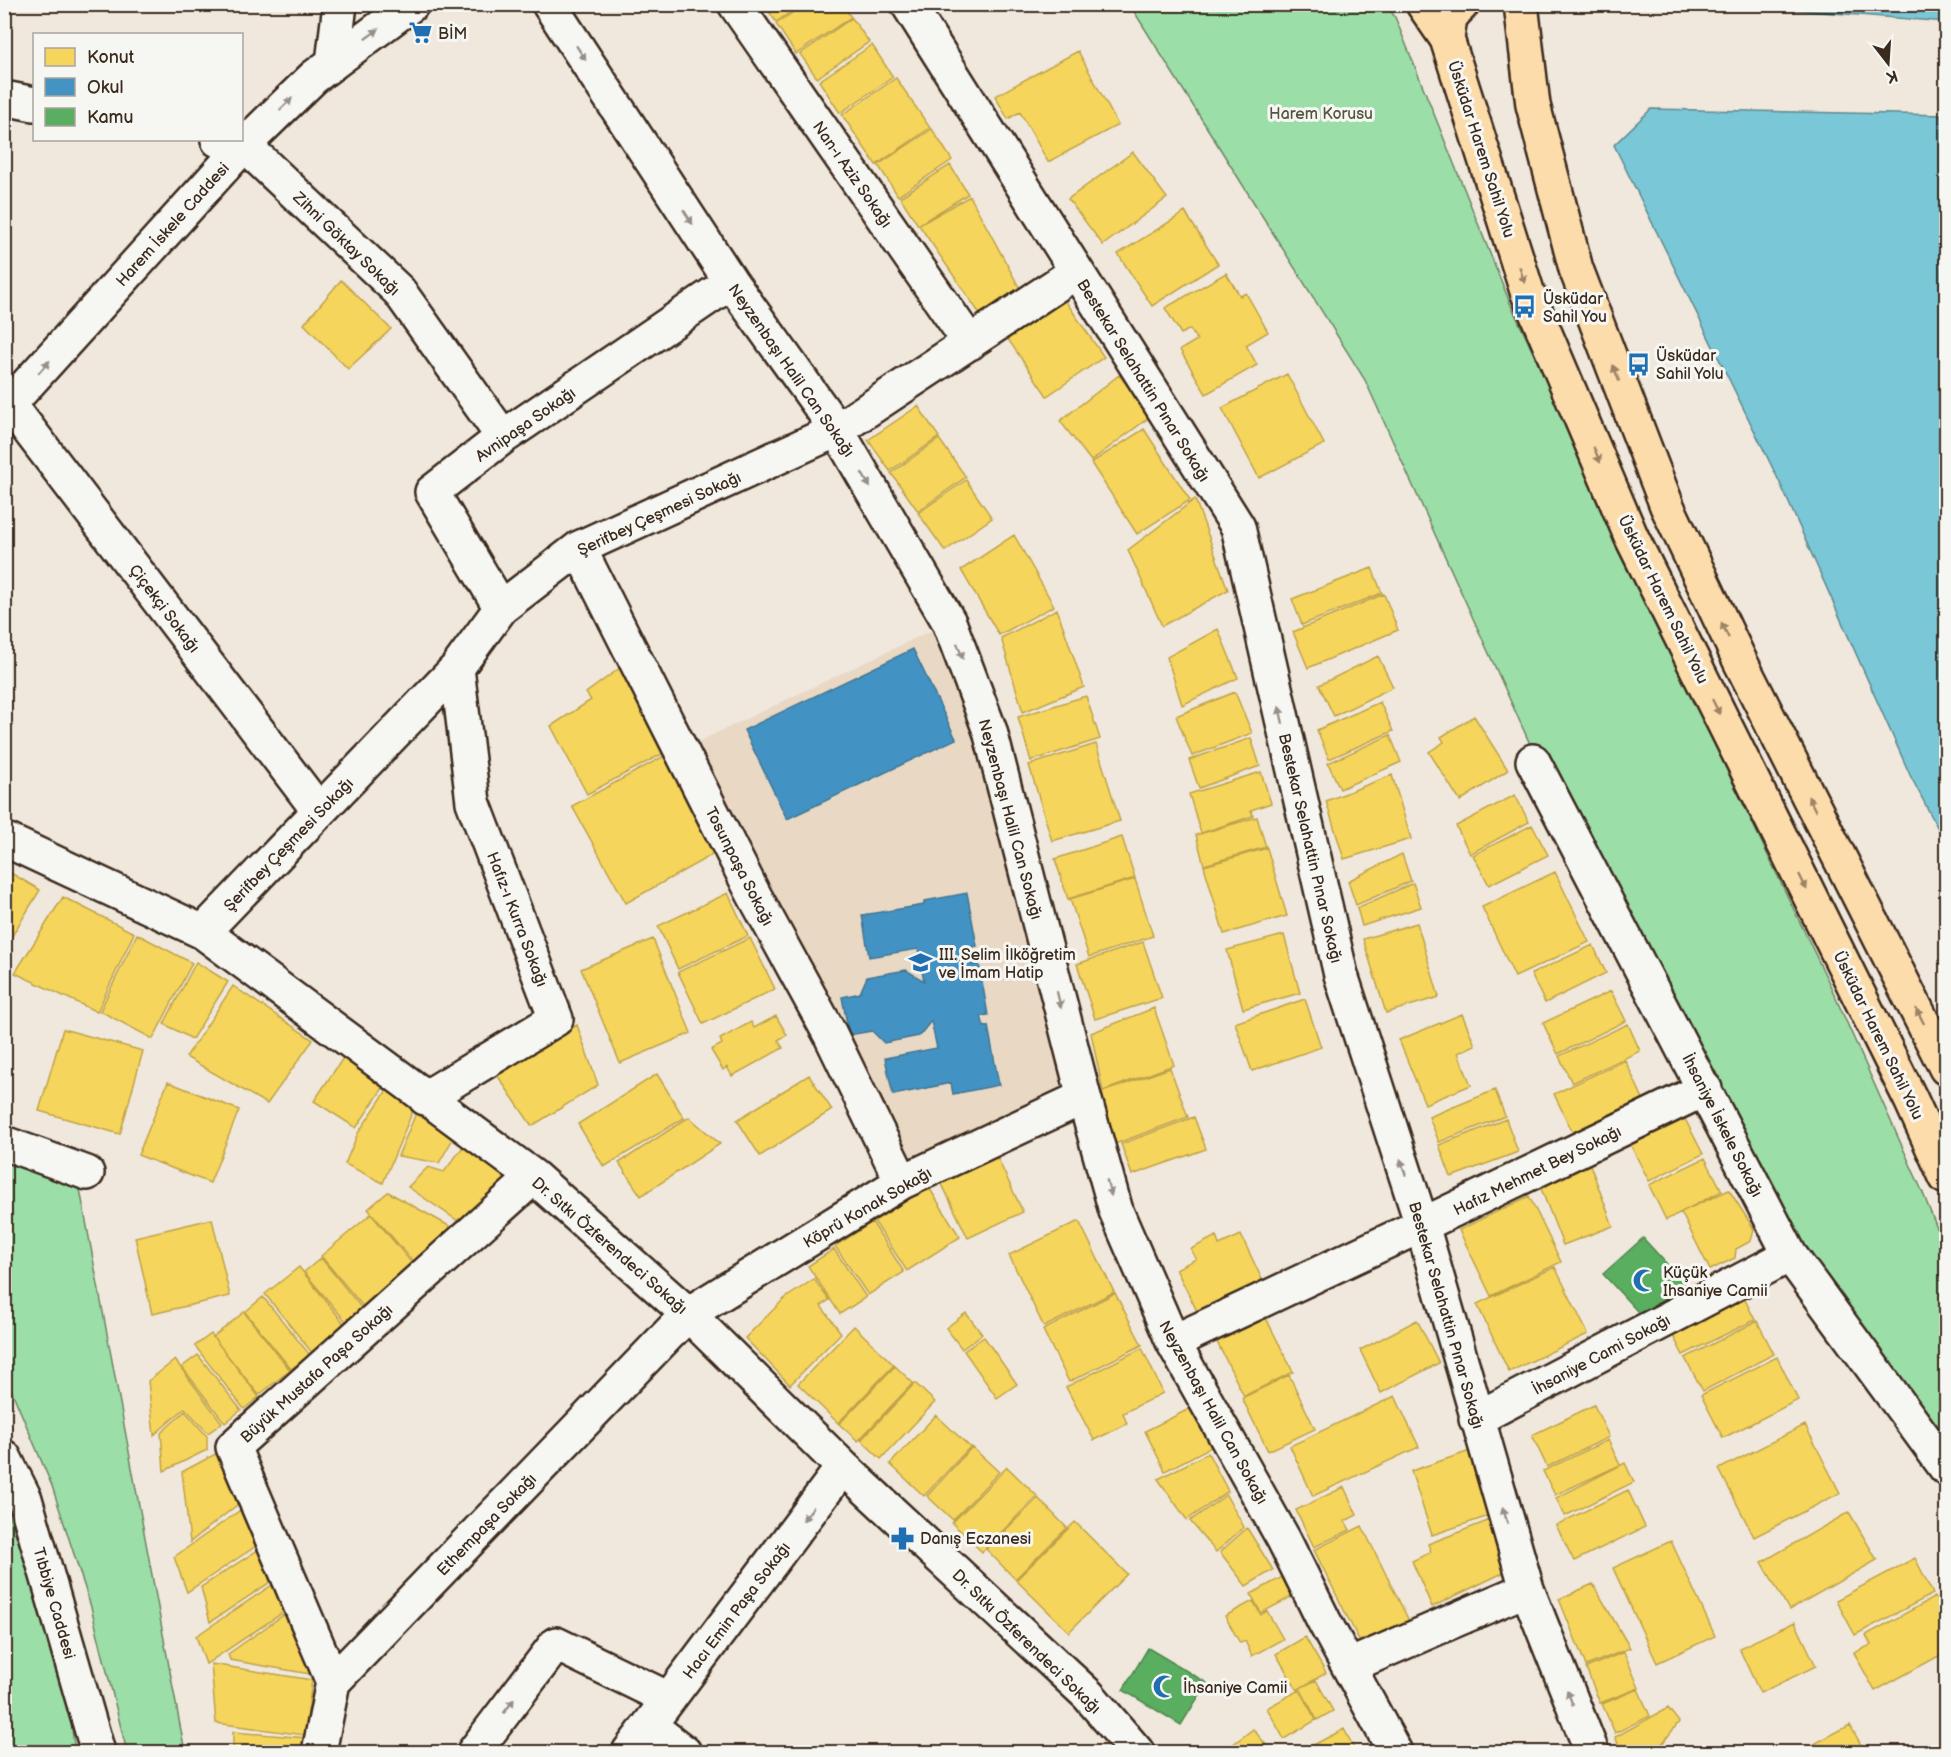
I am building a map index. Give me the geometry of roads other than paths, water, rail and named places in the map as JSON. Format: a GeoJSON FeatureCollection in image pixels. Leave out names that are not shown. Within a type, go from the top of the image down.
{"type":"FeatureCollection","features":[{"type":"Feature","properties":{"kind":"main road","name":"Üsküdar Harem Sahil Yolu"},"geometry":{"type":"LineString","coordinates":[[1424,4],[1447,39],[1527,291],[1631,536],[1947,1177]]}},
{"type":"Feature","properties":{"kind":"main road"},"geometry":{"type":"LineString","coordinates":[[1447,39],[1450,17],[1462,4]]}},
{"type":"Feature","properties":{"kind":"main road"},"geometry":{"type":"LineString","coordinates":[[1520,5],[1533,105],[1576,269],[1667,507],[1740,661],[1947,1068]]}},
{"type":"Feature","properties":{"kind":"street"},"geometry":{"type":"LineString","coordinates":[[333,63],[340,4]]}},
{"type":"Feature","properties":{"kind":"street","name":"Harem İskele Caddesi"},"geometry":{"type":"LineString","coordinates":[[243,133],[412,4]]}},
{"type":"Feature","properties":{"kind":"street","name":"Neyzenbaşı Halil Can Sokağı"},"geometry":{"type":"LineString","coordinates":[[549,4],[731,282],[837,430],[949,622],[990,731],[1084,1097],[1116,1211],[1173,1342],[1284,1540],[1324,1621],[1395,1752]]}},
{"type":"Feature","properties":{"kind":"street","name":"Nan-ı Aziz Sokağı"},"geometry":{"type":"LineString","coordinates":[[735,4],[970,343]]}},
{"type":"Feature","properties":{"kind":"street","name":"Bestekar Selahattin Pınar Sokağı"},"geometry":{"type":"LineString","coordinates":[[908,4],[1238,527],[1341,975],[1422,1225],[1476,1419],[1527,1589],[1592,1752]]}},
{"type":"Feature","properties":{"kind":"street"},"geometry":{"type":"LineString","coordinates":[[4,98],[33,104]]}},
{"type":"Feature","properties":{"kind":"street","name":"Harem İskele Caddesi"},"geometry":{"type":"LineString","coordinates":[[7,408],[231,142]]}},
{"type":"Feature","properties":{"kind":"street","name":"Zihni Göktay Sokağı"},"geometry":{"type":"LineString","coordinates":[[231,142],[399,291],[503,437]]}},
{"type":"Feature","properties":{"kind":"street","name":"Şerifbey Çeşmesi Sokağı"},"geometry":{"type":"LineString","coordinates":[[203,932],[458,668],[501,608],[579,548],[837,430],[1076,272]]}},
{"type":"Feature","properties":{"kind":"street","name":"Avnipaşa Sokağı"},"geometry":{"type":"LineString","coordinates":[[501,608],[432,492],[503,437],[731,282]]}},
{"type":"Feature","properties":{"kind":"street","name":"Çiçekçi Sokağı"},"geometry":{"type":"LineString","coordinates":[[7,408],[320,811]]}},
{"type":"Feature","properties":{"kind":"street","name":"Tosunpaşa Sokağı"},"geometry":{"type":"LineString","coordinates":[[579,548],[748,883],[830,1034],[902,1182]]}},
{"type":"Feature","properties":{"kind":"street","name":"Hafız-ı Kurra Sokağı"},"geometry":{"type":"LineString","coordinates":[[425,1098],[556,1019],[473,802],[458,668]]}},
{"type":"Feature","properties":{"kind":"street","name":"İhsaniye İskele Sokağı"},"geometry":{"type":"LineString","coordinates":[[1533,761],[1790,1255],[1947,1468]]}},
{"type":"Feature","properties":{"kind":"street","name":"Dr. Sıtkı Özferendeci Sokağı"},"geometry":{"type":"LineString","coordinates":[[4,839],[203,932],[534,1177],[688,1314],[843,1467],[1088,1695],[1137,1752]]}},
{"type":"Feature","properties":{"kind":"street","name":"Hafız Mehmet Bey Sokağı"},"geometry":{"type":"LineString","coordinates":[[1173,1342],[1705,1089]]}},
{"type":"Feature","properties":{"kind":"street","name":"Köprü Konak Sokağı"},"geometry":{"type":"LineString","coordinates":[[688,1314],[902,1182],[1084,1097]]}},
{"type":"Feature","properties":{"kind":"street"},"geometry":{"type":"LineString","coordinates":[[4,1143],[87,1173]]}},
{"type":"Feature","properties":{"kind":"street","name":"Büyük Mustafa Paşa Sokağı"},"geometry":{"type":"LineString","coordinates":[[333,1682],[233,1447],[534,1177]]}},
{"type":"Feature","properties":{"kind":"street","name":"İhsaniye Cami Sokağı"},"geometry":{"type":"LineString","coordinates":[[1476,1419],[1790,1255]]}},
{"type":"Feature","properties":{"kind":"street","name":"Ethempaşa Sokağı"},"geometry":{"type":"LineString","coordinates":[[333,1682],[688,1314]]}},
{"type":"Feature","properties":{"kind":"street","name":"Tıbbiye Caddesi"},"geometry":{"type":"LineString","coordinates":[[4,1457],[25,1499],[98,1752]]}},
{"type":"Feature","properties":{"kind":"street","name":"Hacı Emin Paşa Sokağı"},"geometry":{"type":"LineString","coordinates":[[629,1752],[843,1467]]}},
{"type":"Feature","properties":{"kind":"street"},"geometry":{"type":"LineString","coordinates":[[1349,1666],[1527,1589]]}},
{"type":"Feature","properties":{"kind":"street"},"geometry":{"type":"LineString","coordinates":[[474,1752],[556,1644],[669,1699]]}},
{"type":"Feature","properties":{"kind":"street"},"geometry":{"type":"LineString","coordinates":[[319,1752],[333,1682]]}},
{"type":"Feature","properties":{"kind":"street"},"geometry":{"type":"LineString","coordinates":[[649,1725],[684,1752]]}},
{"type":"Feature","properties":{"kind":"water"},"geometry":{"type":"Polygon","coordinates":[[[1782,5],[1946,5],[1946,22],[1783,9],[1782,5]]]}},
{"type":"Feature","properties":{"kind":"water"},"geometry":{"type":"Polygon","coordinates":[[[1651,109],[1946,115],[1946,844],[1910,775],[1780,483],[1614,145],[1651,109]]]}},
{"type":"Feature","properties":{"kind":"place","name":"BİM"},"geometry":{"type":"Point","coordinates":[420,33]}},
{"type":"Feature","properties":{"kind":"place","name":"Üsküdar Sahil You"},"geometry":{"type":"Point","coordinates":[1525,307]}},
{"type":"Feature","properties":{"kind":"place","name":"Üsküdar Sahil Yolu"},"geometry":{"type":"Point","coordinates":[1638,364]}},
{"type":"Feature","properties":{"kind":"place","name":"III. Selim İlköğretim ve İmam Hatip"},"geometry":{"type":"Point","coordinates":[921,963]}},
{"type":"Feature","properties":{"kind":"place","name":"Küçük Ihsaniye Camii"},"geometry":{"type":"Point","coordinates":[1645,1281]}},
{"type":"Feature","properties":{"kind":"place","name":"Danış Eczanesi"},"geometry":{"type":"Point","coordinates":[902,1538]}},
{"type":"Feature","properties":{"kind":"place","name":"İhsaniye Camii"},"geometry":{"type":"Point","coordinates":[1165,1687]}},
{"type":"Feature","properties":{"kind":"park label","name":"Harem Korusu"},"geometry":{"type":"Point","coordinates":[1321,113]}}]}
